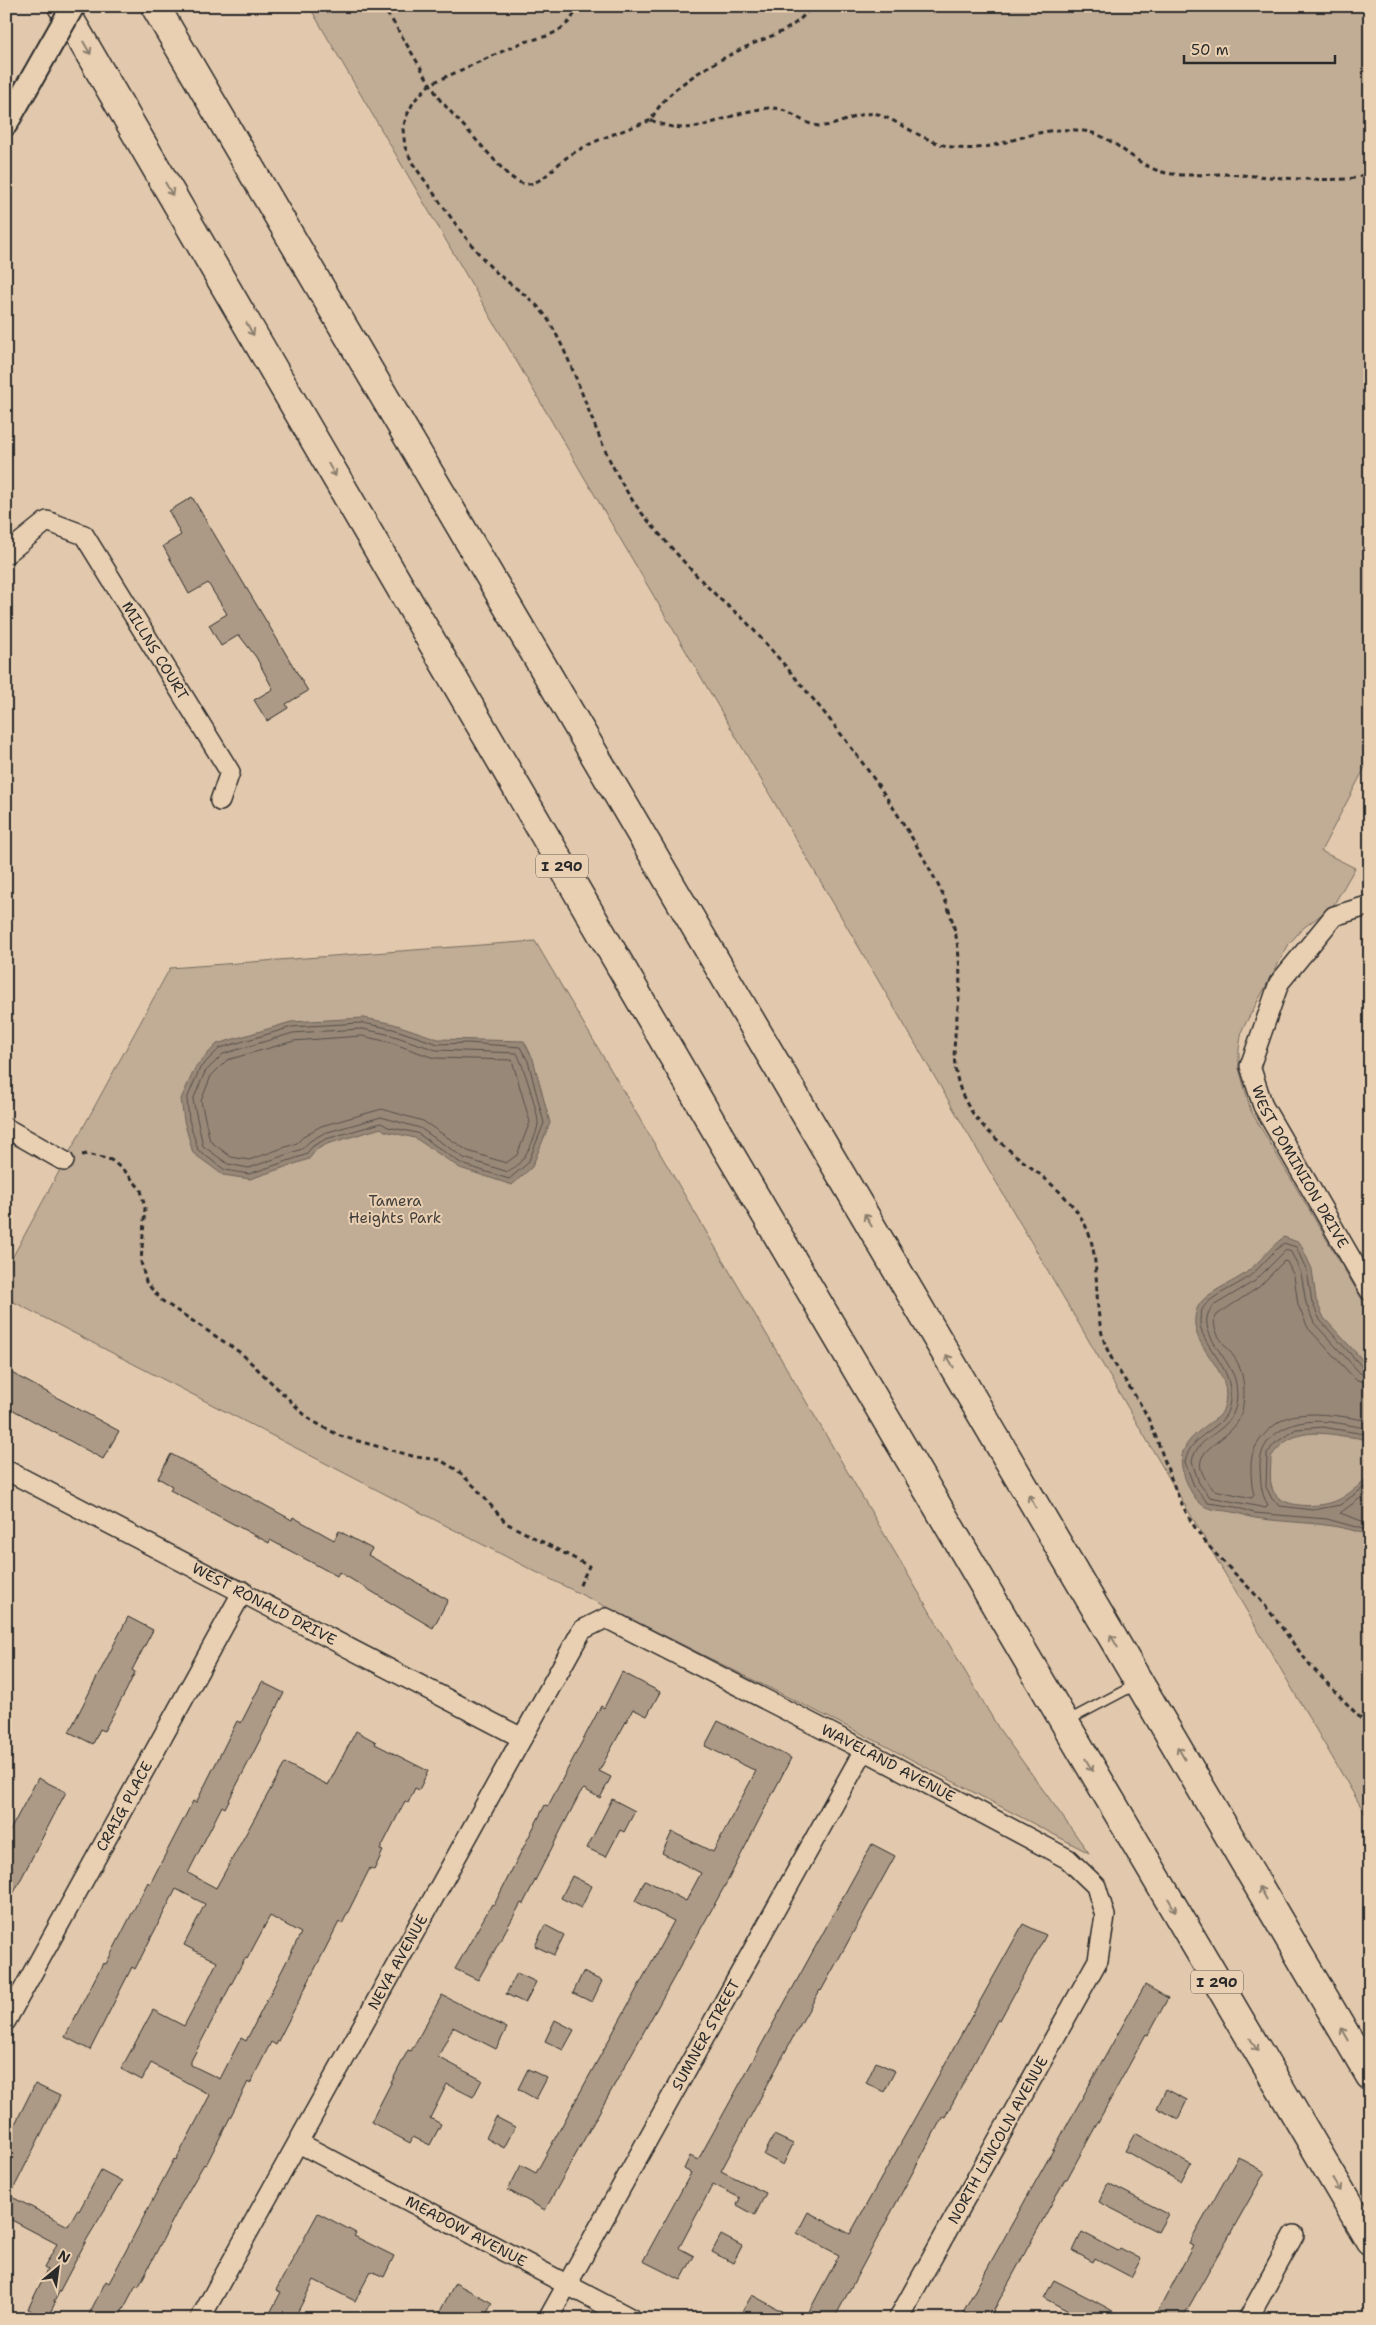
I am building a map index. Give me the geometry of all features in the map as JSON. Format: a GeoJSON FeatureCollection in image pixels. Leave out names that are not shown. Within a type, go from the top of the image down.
{"type":"FeatureCollection","features":[{"type":"Feature","properties":{"kind":"highway","name":"I 290"},"geometry":{"type":"LineString","coordinates":[[62,6],[704,1111],[1370,2241]]}},
{"type":"Feature","properties":{"kind":"highway"},"geometry":{"type":"LineString","coordinates":[[155,6],[1370,2076]]}},
{"type":"Feature","properties":{"kind":"street"},"geometry":{"type":"LineString","coordinates":[[6,124],[73,6]]}},
{"type":"Feature","properties":{"kind":"street","name":"MILLNS COURT"},"geometry":{"type":"LineString","coordinates":[[6,554],[47,521],[84,534],[230,772],[220,802]]}},
{"type":"Feature","properties":{"kind":"street","name":"WEST DOMINION DRIVE"},"geometry":{"type":"LineString","coordinates":[[1370,905],[1334,916],[1279,983],[1250,1066],[1263,1106],[1370,1291]]}},
{"type":"Feature","properties":{"kind":"street"},"geometry":{"type":"LineString","coordinates":[[6,1128],[64,1160]]}},
{"type":"Feature","properties":{"kind":"street","name":"WEST RONALD DRIVE"},"geometry":{"type":"LineString","coordinates":[[6,1470],[243,1591],[522,1738]]}},
{"type":"Feature","properties":{"kind":"street","name":"CRAIG PLACE"},"geometry":{"type":"LineString","coordinates":[[6,2021],[243,1591]]}},
{"type":"Feature","properties":{"kind":"street","name":"NEVA AVENUE"},"geometry":{"type":"LineString","coordinates":[[200,2319],[582,1630],[606,1618]]}},
{"type":"Feature","properties":{"kind":"street","name":"WAVELAND AVENUE"},"geometry":{"type":"LineString","coordinates":[[606,1618],[864,1750],[1068,1859],[1096,1886],[1103,1908],[1105,1916],[1098,1960]]}},
{"type":"Feature","properties":{"kind":"street","name":"SUMNER STREET"},"geometry":{"type":"LineString","coordinates":[[548,2319],[864,1750]]}},
{"type":"Feature","properties":{"kind":"street","name":"NORTH LINCOLN AVENUE"},"geometry":{"type":"LineString","coordinates":[[898,2319],[1098,1960]]}},
{"type":"Feature","properties":{"kind":"street","name":"MEADOW AVENUE"},"geometry":{"type":"LineString","coordinates":[[299,2143],[632,2319]]}},
{"type":"Feature","properties":{"kind":"street"},"geometry":{"type":"LineString","coordinates":[[1248,2319],[1294,2235]]}},
{"type":"Feature","properties":{"kind":"lane"},"geometry":{"type":"LineString","coordinates":[[1065,1723],[1139,1683]]}},
{"type":"Feature","properties":{"kind":"path"},"geometry":{"type":"LineString","coordinates":[[381,6],[440,100],[508,175],[518,182],[527,184],[536,181],[582,148],[651,120],[657,107],[679,88],[715,63],[792,28],[812,6]]}},
{"type":"Feature","properties":{"kind":"path"},"geometry":{"type":"LineString","coordinates":[[579,6],[570,21],[558,31],[521,43],[430,84],[414,101],[406,117],[404,130],[405,147],[413,164],[490,268],[516,286],[546,315],[561,344],[624,488],[643,515],[718,598],[746,620],[827,713],[852,746],[913,841],[943,895],[953,919],[959,948],[958,1006],[953,1059],[963,1096],[974,1114],[988,1129],[1074,1207],[1085,1223],[1092,1241],[1097,1314],[1103,1341],[1113,1363],[1150,1422],[1174,1490],[1191,1521],[1223,1564],[1254,1593],[1310,1664],[1370,1730]]}},
{"type":"Feature","properties":{"kind":"path"},"geometry":{"type":"LineString","coordinates":[[651,120],[663,125],[686,130],[728,116],[771,108],[786,110],[820,126],[835,125],[857,114],[867,113],[878,114],[940,144],[958,148],[977,148],[1043,130],[1063,128],[1086,131],[1105,137],[1147,166],[1173,175],[1206,174],[1347,180],[1370,172]]}},
{"type":"Feature","properties":{"kind":"path"},"geometry":{"type":"LineString","coordinates":[[64,1160],[87,1154],[110,1160],[128,1173],[141,1190],[145,1208],[140,1262],[146,1282],[161,1300],[241,1352],[309,1419],[340,1436],[416,1457],[440,1460],[457,1470],[506,1523],[589,1566],[579,1587]]}},
{"type":"Feature","properties":{"kind":"green space"},"geometry":{"type":"Polygon","coordinates":[[[309,6],[1370,6],[1370,758],[1321,851],[1355,868],[1333,906],[1302,929],[1289,944],[1242,1030],[1239,1068],[1251,1111],[1370,1313],[1370,1822],[309,6]]]}},
{"type":"Feature","properties":{"kind":"green space","name":"Tamera Heights Park"},"geometry":{"type":"Polygon","coordinates":[[[535,941],[999,1729],[1089,1853],[878,1742],[528,1568],[6,1298],[6,1269],[170,968],[535,941]]]}},
{"type":"Feature","properties":{"kind":"water"},"geometry":{"type":"Polygon","coordinates":[[[364,1018],[394,1024],[438,1039],[524,1041],[533,1059],[550,1123],[532,1167],[512,1185],[460,1168],[415,1138],[385,1131],[381,1128],[327,1144],[316,1150],[309,1159],[250,1179],[223,1175],[193,1153],[184,1121],[181,1099],[196,1066],[217,1044],[291,1022],[364,1018]]]}},
{"type":"Feature","properties":{"kind":"water"},"geometry":{"type":"Polygon","coordinates":[[[1284,1237],[1300,1243],[1312,1269],[1316,1300],[1324,1318],[1370,1368],[1370,1441],[1322,1433],[1303,1434],[1294,1437],[1278,1448],[1271,1457],[1271,1485],[1276,1495],[1283,1500],[1291,1504],[1312,1506],[1331,1503],[1342,1498],[1370,1478],[1370,1536],[1342,1528],[1255,1518],[1207,1508],[1192,1494],[1182,1469],[1182,1454],[1185,1448],[1194,1436],[1220,1415],[1226,1395],[1224,1382],[1197,1335],[1195,1323],[1197,1309],[1200,1303],[1212,1293],[1248,1271],[1284,1237]]]}},
{"type":"Feature","properties":{"kind":"building"},"geometry":{"type":"Polygon","coordinates":[[[192,497],[308,691],[286,704],[288,708],[267,721],[254,700],[273,689],[256,657],[239,635],[221,646],[209,625],[227,614],[208,583],[189,594],[163,546],[181,535],[169,511],[192,497]]]}},
{"type":"Feature","properties":{"kind":"building"},"geometry":{"type":"Polygon","coordinates":[[[6,1370],[119,1431],[103,1459],[6,1406],[6,1370]]]}},
{"type":"Feature","properties":{"kind":"building"},"geometry":{"type":"Polygon","coordinates":[[[171,1454],[292,1520],[293,1517],[334,1540],[339,1531],[372,1549],[368,1555],[448,1600],[433,1628],[339,1572],[337,1576],[270,1540],[269,1543],[170,1490],[172,1486],[158,1478],[171,1454]]]}},
{"type":"Feature","properties":{"kind":"building"},"geometry":{"type":"Polygon","coordinates":[[[128,1617],[153,1630],[132,1670],[135,1672],[126,1691],[104,1731],[100,1729],[93,1744],[69,1732],[128,1617]]]}},
{"type":"Feature","properties":{"kind":"building"},"geometry":{"type":"Polygon","coordinates":[[[622,1672],[660,1692],[647,1716],[633,1709],[599,1771],[611,1777],[600,1798],[584,1789],[580,1793],[523,1904],[521,1903],[478,1980],[455,1969],[492,1904],[494,1905],[545,1805],[548,1806],[601,1706],[604,1708],[622,1672]]]}},
{"type":"Feature","properties":{"kind":"building"},"geometry":{"type":"Polygon","coordinates":[[[262,1682],[284,1693],[225,1808],[222,1806],[188,1873],[216,1888],[285,1763],[328,1785],[356,1731],[376,1742],[375,1744],[428,1771],[419,1790],[415,1788],[408,1803],[405,1801],[380,1850],[383,1851],[374,1870],[370,1868],[342,1924],[339,1922],[276,2045],[271,2042],[250,2084],[248,2082],[206,2165],[204,2164],[181,2204],[139,2286],[136,2285],[118,2319],[99,2319],[89,2314],[106,2281],[109,2283],[210,2095],[151,2063],[142,2080],[121,2069],[153,2010],[184,2026],[205,1986],[217,1962],[184,1945],[205,1904],[176,1889],[135,1969],[132,1967],[90,2050],[65,2037],[103,1963],[106,1964],[148,1882],[150,1884],[193,1801],[196,1803],[237,1721],[241,1723],[262,1682]],[[270,1916],[247,1959],[245,1958],[191,2061],[191,2065],[220,2079],[241,2038],[246,2041],[301,1933],[270,1916]]]}},
{"type":"Feature","properties":{"kind":"building"},"geometry":{"type":"Polygon","coordinates":[[[718,1721],[791,1758],[728,1880],[545,2210],[508,2190],[521,2165],[536,2173],[674,1921],[635,1901],[645,1880],[686,1901],[701,1873],[662,1853],[672,1832],[713,1852],[756,1771],[705,1746],[718,1721]]]}},
{"type":"Feature","properties":{"kind":"building"},"geometry":{"type":"Polygon","coordinates":[[[38,1778],[66,1792],[6,1908],[6,1838],[38,1778]]]}},
{"type":"Feature","properties":{"kind":"building"},"geometry":{"type":"Polygon","coordinates":[[[612,1799],[635,1811],[624,1832],[620,1830],[606,1857],[587,1848],[612,1799]]]}},
{"type":"Feature","properties":{"kind":"building"},"geometry":{"type":"Polygon","coordinates":[[[872,1844],[895,1856],[821,1991],[797,2030],[721,2171],[766,2193],[755,2215],[737,2205],[740,2198],[713,2184],[679,2248],[694,2256],[681,2280],[643,2261],[691,2173],[684,2169],[690,2156],[698,2160],[872,1844]]]}},
{"type":"Feature","properties":{"kind":"building"},"geometry":{"type":"Polygon","coordinates":[[[572,1876],[592,1886],[581,1908],[561,1898],[572,1876]]]}},
{"type":"Feature","properties":{"kind":"building"},"geometry":{"type":"Polygon","coordinates":[[[1023,1924],[1046,1935],[1000,2020],[998,2019],[945,2117],[943,2116],[834,2319],[805,2319],[839,2255],[797,2233],[808,2212],[850,2234],[1023,1924]]]}},
{"type":"Feature","properties":{"kind":"building"},"geometry":{"type":"Polygon","coordinates":[[[545,1925],[564,1935],[554,1955],[535,1946],[545,1925]]]}},
{"type":"Feature","properties":{"kind":"building"},"geometry":{"type":"Polygon","coordinates":[[[583,1972],[602,1981],[592,2002],[573,1993],[583,1972]]]}},
{"type":"Feature","properties":{"kind":"building"},"geometry":{"type":"Polygon","coordinates":[[[517,1973],[536,1982],[525,2003],[506,1994],[517,1973]]]}},
{"type":"Feature","properties":{"kind":"building"},"geometry":{"type":"Polygon","coordinates":[[[1145,1985],[1168,1998],[1148,2035],[1146,2034],[1067,2179],[1065,2179],[989,2319],[976,2319],[963,2312],[1145,1985]]]}},
{"type":"Feature","properties":{"kind":"building"},"geometry":{"type":"Polygon","coordinates":[[[442,1995],[507,2028],[496,2049],[453,2027],[438,2057],[482,2080],[473,2097],[447,2084],[430,2118],[441,2124],[430,2145],[413,2137],[410,2143],[371,2122],[408,2050],[411,2051],[442,1995]]]}},
{"type":"Feature","properties":{"kind":"building"},"geometry":{"type":"Polygon","coordinates":[[[555,2020],[574,2030],[563,2050],[545,2041],[555,2020]]]}},
{"type":"Feature","properties":{"kind":"building"},"geometry":{"type":"Polygon","coordinates":[[[876,2062],[895,2071],[884,2092],[866,2083],[876,2062]]]}},
{"type":"Feature","properties":{"kind":"building"},"geometry":{"type":"Polygon","coordinates":[[[528,2069],[547,2078],[536,2099],[518,2089],[528,2069]]]}},
{"type":"Feature","properties":{"kind":"building"},"geometry":{"type":"Polygon","coordinates":[[[35,2084],[60,2096],[10,2196],[68,2226],[77,2210],[79,2211],[101,2170],[122,2181],[87,2239],[47,2319],[28,2309],[47,2270],[44,2268],[57,2244],[6,2217],[6,2142],[35,2084]]]}},
{"type":"Feature","properties":{"kind":"building"},"geometry":{"type":"Polygon","coordinates":[[[1166,2089],[1187,2100],[1178,2119],[1157,2108],[1166,2089]]]}},
{"type":"Feature","properties":{"kind":"building"},"geometry":{"type":"Polygon","coordinates":[[[496,2117],[515,2127],[504,2148],[486,2138],[496,2117]]]}},
{"type":"Feature","properties":{"kind":"building"},"geometry":{"type":"Polygon","coordinates":[[[1135,2133],[1191,2164],[1181,2182],[1125,2151],[1135,2133]]]}},
{"type":"Feature","properties":{"kind":"building"},"geometry":{"type":"Polygon","coordinates":[[[774,2135],[793,2144],[783,2165],[764,2155],[774,2135]]]}},
{"type":"Feature","properties":{"kind":"building"},"geometry":{"type":"Polygon","coordinates":[[[1238,2157],[1265,2172],[1182,2319],[1154,2319],[1193,2246],[1189,2244],[1238,2157]]]}},
{"type":"Feature","properties":{"kind":"building"},"geometry":{"type":"Polygon","coordinates":[[[1108,2183],[1168,2214],[1158,2232],[1099,2202],[1108,2183]]]}},
{"type":"Feature","properties":{"kind":"building"},"geometry":{"type":"Polygon","coordinates":[[[318,2213],[356,2233],[354,2236],[394,2256],[384,2277],[371,2271],[355,2301],[314,2280],[294,2319],[267,2319],[281,2292],[276,2290],[318,2213]]]}},
{"type":"Feature","properties":{"kind":"building"},"geometry":{"type":"Polygon","coordinates":[[[1082,2232],[1118,2251],[1120,2248],[1141,2259],[1131,2277],[1095,2258],[1093,2262],[1073,2251],[1082,2232]]]}},
{"type":"Feature","properties":{"kind":"building"},"geometry":{"type":"Polygon","coordinates":[[[721,2235],[742,2246],[733,2263],[712,2252],[721,2235]]]}},
{"type":"Feature","properties":{"kind":"building"},"geometry":{"type":"Polygon","coordinates":[[[1054,2280],[1127,2319],[1083,2319],[1044,2298],[1054,2280]]]}},
{"type":"Feature","properties":{"kind":"building"},"geometry":{"type":"Polygon","coordinates":[[[455,2283],[492,2303],[484,2319],[436,2319],[455,2283]]]}},
{"type":"Feature","properties":{"kind":"building"},"geometry":{"type":"Polygon","coordinates":[[[752,2295],[796,2319],[754,2319],[742,2312],[752,2295]]]}}]}
